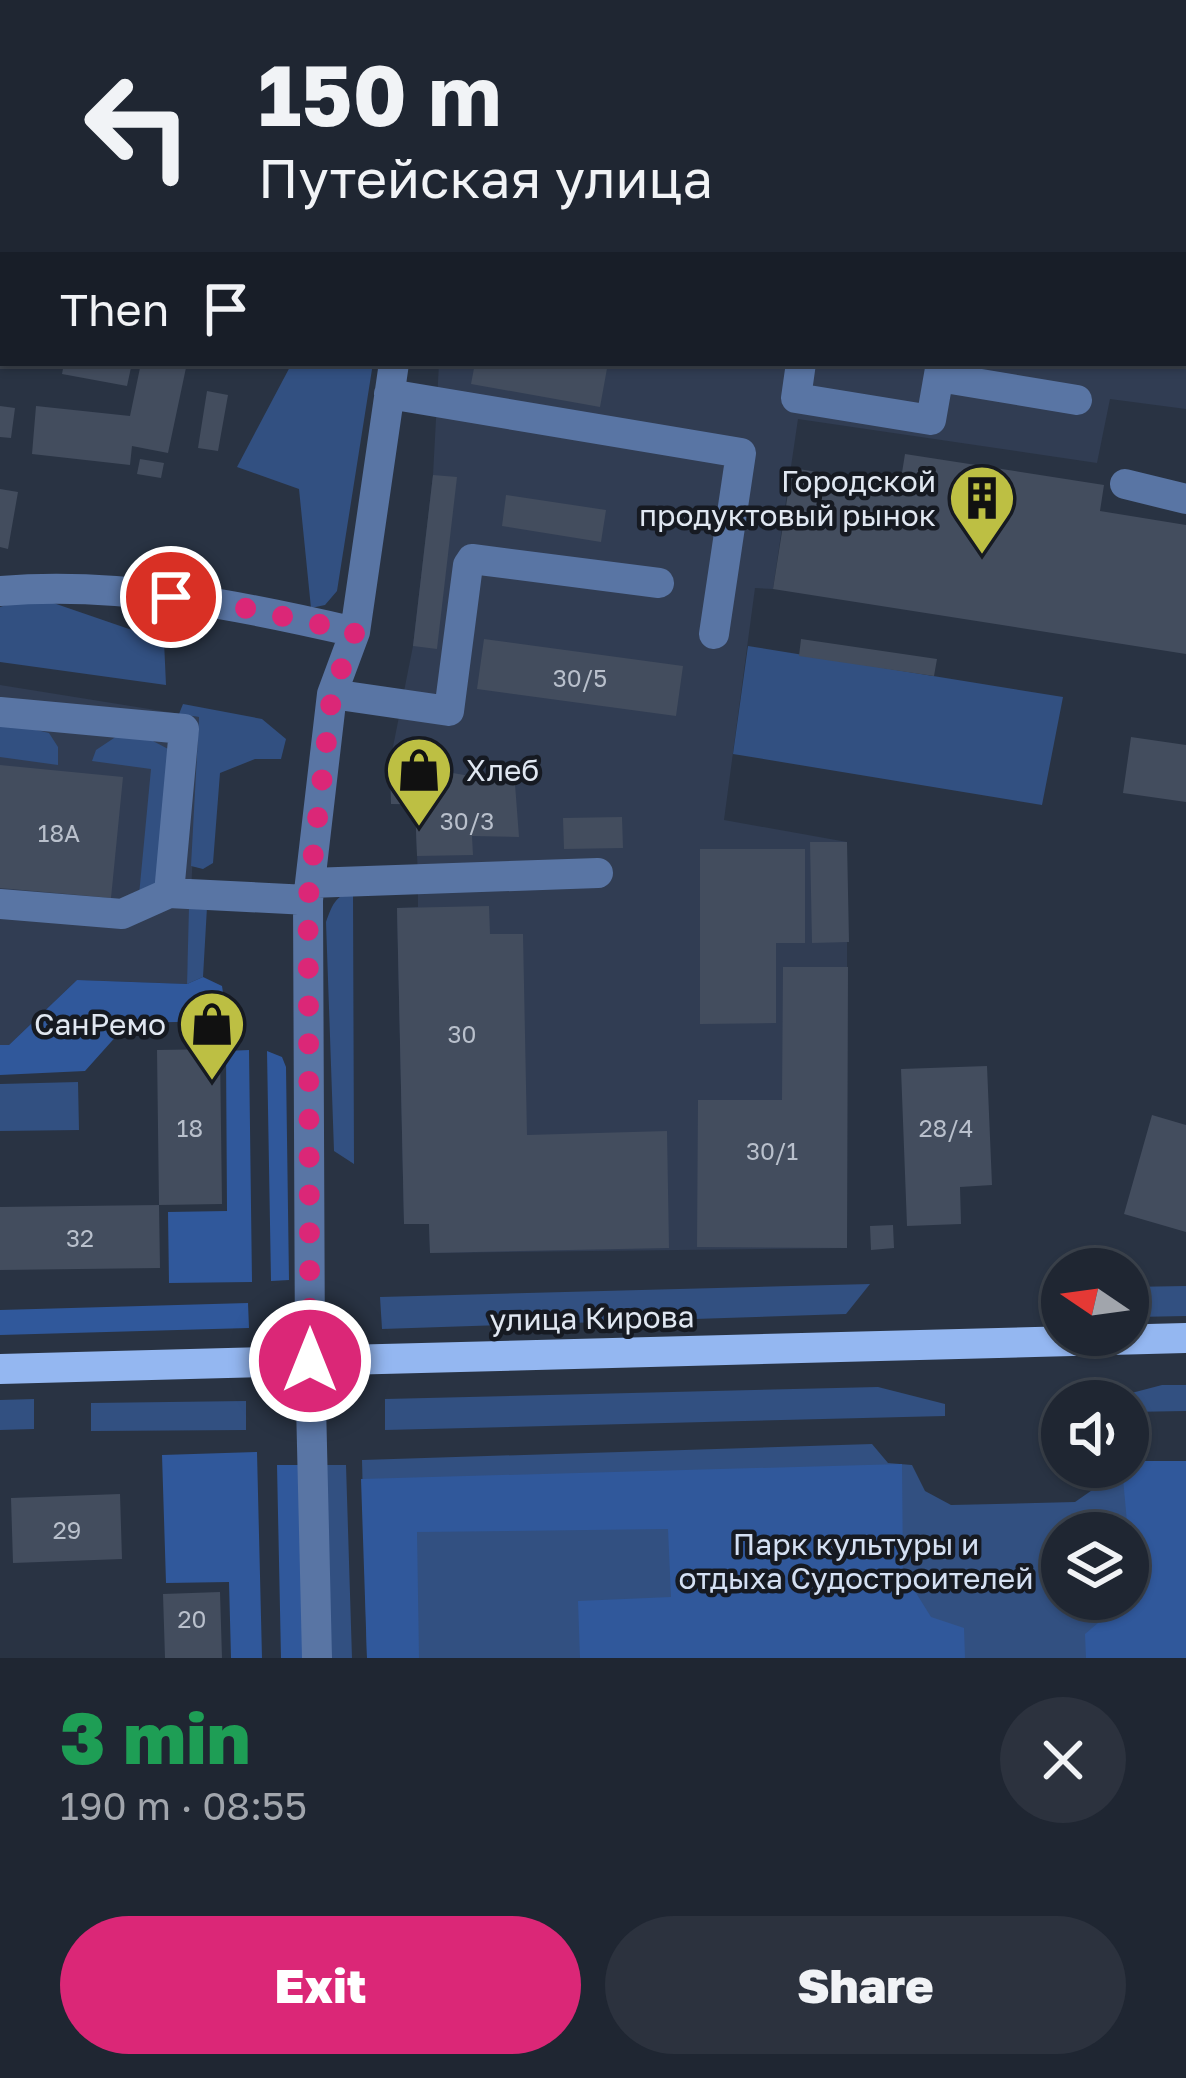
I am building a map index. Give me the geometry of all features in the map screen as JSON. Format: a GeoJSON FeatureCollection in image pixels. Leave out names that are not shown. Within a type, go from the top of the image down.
{"type":"FeatureCollection","features":[{"type":"Feature","properties":{"kind":"main road","name":"улица Кирова"},"geometry":{"type":"LineString","coordinates":[[0,1369],[1186,1338]]}},
{"type":"Feature","properties":{"kind":"street"},"geometry":{"type":"LineString","coordinates":[[801,366],[796,398],[931,420],[940,370],[1077,400]]}},
{"type":"Feature","properties":{"kind":"street"},"geometry":{"type":"LineString","coordinates":[[317,1658],[310,1361],[309,891],[332,694],[355,632],[391,378],[741,453],[714,634]]}},
{"type":"Feature","properties":{"kind":"street"},"geometry":{"type":"LineString","coordinates":[[1126,484],[1186,499]]}},
{"type":"Feature","properties":{"kind":"street"},"geometry":{"type":"LineString","coordinates":[[332,694],[449,711],[472,559],[658,583]]}},
{"type":"Feature","properties":{"kind":"street"},"geometry":{"type":"LineString","coordinates":[[0,591],[61,586],[207,600],[355,632]]}},
{"type":"Feature","properties":{"kind":"street"},"geometry":{"type":"LineString","coordinates":[[0,712],[184,729],[169,893]]}},
{"type":"Feature","properties":{"kind":"street"},"geometry":{"type":"LineString","coordinates":[[0,904],[122,914],[169,893],[309,891],[598,873]]}},
{"type":"Feature","properties":{"kind":"shaded area"},"geometry":{"type":"Polygon","coordinates":[[[439,366],[1186,366],[1186,409],[1110,399],[1097,463],[798,419],[773,589],[755,588],[724,820],[847,842],[847,1248],[430,1253],[429,1224],[404,1224],[397,908],[418,907],[418,879],[415,805],[391,804],[390,762],[413,646],[433,475],[439,366]]]}},
{"type":"Feature","properties":{"kind":"shaded area"},"geometry":{"type":"Polygon","coordinates":[[[0,685],[199,717],[187,984],[77,980],[9,1045],[0,1045],[0,685]]]}},
{"type":"Feature","properties":{"kind":"green space"},"geometry":{"type":"Polygon","coordinates":[[[290,366],[373,366],[337,591],[325,605],[311,608],[299,489],[237,467],[290,366]]]}},
{"type":"Feature","properties":{"kind":"green space"},"geometry":{"type":"Polygon","coordinates":[[[33,596],[164,641],[166,685],[0,662],[0,607],[33,596]]]}},
{"type":"Feature","properties":{"kind":"green space"},"geometry":{"type":"Polygon","coordinates":[[[748,646],[1063,697],[1042,805],[733,754],[748,646]]]}},
{"type":"Feature","properties":{"kind":"green space"},"geometry":{"type":"Polygon","coordinates":[[[183,704],[262,719],[286,739],[281,759],[255,759],[220,773],[213,863],[203,869],[191,866],[199,717],[179,714],[183,704]]]}},
{"type":"Feature","properties":{"kind":"green space"},"geometry":{"type":"Polygon","coordinates":[[[0,721],[49,733],[58,747],[58,765],[0,757],[0,721]]]}},
{"type":"Feature","properties":{"kind":"green space"},"geometry":{"type":"Polygon","coordinates":[[[120,734],[151,740],[172,751],[174,882],[139,895],[151,769],[92,761],[96,750],[120,734]]]}},
{"type":"Feature","properties":{"kind":"green space"},"geometry":{"type":"Polygon","coordinates":[[[353,892],[354,1164],[334,1151],[326,922],[338,899],[353,892]]]}},
{"type":"Feature","properties":{"kind":"green space"},"geometry":{"type":"Polygon","coordinates":[[[189,907],[207,907],[203,977],[187,984],[189,907]]]}},
{"type":"Feature","properties":{"kind":"green space"},"geometry":{"type":"Polygon","coordinates":[[[203,977],[222,986],[223,1021],[128,1023],[85,1071],[0,1075],[0,1045],[9,1045],[77,980],[187,984],[203,977]]]}},
{"type":"Feature","properties":{"kind":"green space"},"geometry":{"type":"Polygon","coordinates":[[[249,1050],[252,1282],[169,1283],[168,1212],[227,1211],[226,1051],[249,1050]]]}},
{"type":"Feature","properties":{"kind":"green space"},"geometry":{"type":"Polygon","coordinates":[[[267,1051],[282,1057],[286,1067],[289,1280],[271,1281],[267,1051]]]}},
{"type":"Feature","properties":{"kind":"green space"},"geometry":{"type":"Polygon","coordinates":[[[78,1082],[79,1130],[0,1131],[0,1084],[78,1082]]]}},
{"type":"Feature","properties":{"kind":"green space"},"geometry":{"type":"Polygon","coordinates":[[[870,1284],[846,1314],[382,1329],[380,1297],[870,1284]]]}},
{"type":"Feature","properties":{"kind":"green space"},"geometry":{"type":"Polygon","coordinates":[[[1186,1286],[1186,1316],[1149,1317],[1149,1287],[1186,1286]]]}},
{"type":"Feature","properties":{"kind":"green space"},"geometry":{"type":"Polygon","coordinates":[[[248,1303],[249,1328],[0,1335],[0,1310],[248,1303]]]}},
{"type":"Feature","properties":{"kind":"green space"},"geometry":{"type":"Polygon","coordinates":[[[1186,1385],[1186,1411],[1149,1412],[1149,1388],[1186,1385]]]}},
{"type":"Feature","properties":{"kind":"green space"},"geometry":{"type":"Polygon","coordinates":[[[878,1387],[945,1404],[945,1416],[385,1430],[385,1399],[878,1387]]]}},
{"type":"Feature","properties":{"kind":"green space"},"geometry":{"type":"Polygon","coordinates":[[[34,1399],[34,1429],[0,1430],[0,1400],[34,1399]]]}},
{"type":"Feature","properties":{"kind":"green space"},"geometry":{"type":"Polygon","coordinates":[[[246,1401],[246,1430],[91,1431],[91,1403],[246,1401]]]}},
{"type":"Feature","properties":{"kind":"green space","name":"Парк культуры и отдыха Судостроителей"},"geometry":{"type":"Polygon","coordinates":[[[872,1444],[888,1463],[912,1465],[925,1491],[951,1505],[1075,1502],[1095,1488],[1149,1488],[1149,1461],[1186,1461],[1186,1658],[367,1658],[362,1460],[872,1444]]]}},
{"type":"Feature","properties":{"kind":"green space"},"geometry":{"type":"Polygon","coordinates":[[[257,1452],[262,1658],[231,1658],[229,1582],[166,1583],[162,1455],[257,1452]]]}},
{"type":"Feature","properties":{"kind":"green space"},"geometry":{"type":"Polygon","coordinates":[[[1149,1461],[1186,1461],[1186,1658],[1086,1658],[1085,1634],[1102,1620],[1149,1620],[1149,1512],[1126,1512],[1124,1488],[1149,1488],[1149,1461]]]}},
{"type":"Feature","properties":{"kind":"green space"},"geometry":{"type":"Polygon","coordinates":[[[902,1464],[903,1572],[931,1617],[964,1628],[965,1658],[580,1658],[578,1601],[671,1597],[668,1529],[417,1532],[419,1658],[367,1658],[361,1479],[902,1464]]]}},
{"type":"Feature","properties":{"kind":"green space"},"geometry":{"type":"Polygon","coordinates":[[[277,1465],[302,1465],[305,1658],[281,1658],[277,1465]]]}},
{"type":"Feature","properties":{"kind":"green space"},"geometry":{"type":"Polygon","coordinates":[[[324,1465],[346,1465],[352,1658],[330,1658],[324,1465]]]}},
{"type":"Feature","properties":{"kind":"building"},"geometry":{"type":"Polygon","coordinates":[[[63,366],[131,366],[127,386],[62,374],[63,366]]]}},
{"type":"Feature","properties":{"kind":"building"},"geometry":{"type":"Polygon","coordinates":[[[140,366],[186,366],[168,453],[132,446],[130,465],[32,454],[36,406],[130,416],[140,366]]]}},
{"type":"Feature","properties":{"kind":"building"},"geometry":{"type":"Polygon","coordinates":[[[474,366],[607,366],[600,407],[471,384],[474,366]]]}},
{"type":"Feature","properties":{"kind":"building"},"geometry":{"type":"Polygon","coordinates":[[[207,391],[228,395],[218,451],[198,448],[207,391]]]}},
{"type":"Feature","properties":{"kind":"building"},"geometry":{"type":"Polygon","coordinates":[[[0,406],[15,408],[11,438],[0,437],[0,406]]]}},
{"type":"Feature","properties":{"kind":"building","name":"Городской продуктовый рынок"},"geometry":{"type":"Polygon","coordinates":[[[905,454],[1104,485],[1100,511],[1186,525],[1186,654],[773,589],[792,468],[900,485],[905,454]]]}},
{"type":"Feature","properties":{"kind":"building"},"geometry":{"type":"Polygon","coordinates":[[[140,459],[164,463],[161,478],[137,474],[140,459]]]}},
{"type":"Feature","properties":{"kind":"building"},"geometry":{"type":"Polygon","coordinates":[[[433,475],[457,477],[437,649],[413,646],[433,475]]]}},
{"type":"Feature","properties":{"kind":"building"},"geometry":{"type":"Polygon","coordinates":[[[0,489],[18,492],[8,549],[0,547],[0,489]]]}},
{"type":"Feature","properties":{"kind":"building"},"geometry":{"type":"Polygon","coordinates":[[[506,495],[606,510],[601,542],[502,526],[506,495]]]}},
{"type":"Feature","properties":{"kind":"building"},"geometry":{"type":"Polygon","coordinates":[[[484,639],[683,666],[676,716],[477,689],[484,639]]]}},
{"type":"Feature","properties":{"kind":"building"},"geometry":{"type":"Polygon","coordinates":[[[801,639],[937,659],[934,676],[799,656],[801,639]]]}},
{"type":"Feature","properties":{"kind":"building"},"geometry":{"type":"Polygon","coordinates":[[[1131,737],[1186,745],[1186,802],[1123,793],[1131,737]]]}},
{"type":"Feature","properties":{"kind":"building"},"geometry":{"type":"Polygon","coordinates":[[[390,762],[515,784],[519,837],[472,836],[473,855],[417,856],[415,804],[391,804],[390,762]]]}},
{"type":"Feature","properties":{"kind":"building"},"geometry":{"type":"Polygon","coordinates":[[[0,765],[123,777],[111,898],[0,888],[0,765]]]}},
{"type":"Feature","properties":{"kind":"building"},"geometry":{"type":"Polygon","coordinates":[[[622,817],[623,848],[564,849],[563,818],[622,817]]]}},
{"type":"Feature","properties":{"kind":"building"},"geometry":{"type":"Polygon","coordinates":[[[810,842],[847,842],[849,942],[812,943],[810,842]]]}},
{"type":"Feature","properties":{"kind":"building"},"geometry":{"type":"Polygon","coordinates":[[[700,849],[805,849],[805,943],[776,943],[776,1023],[700,1024],[700,849]]]}},
{"type":"Feature","properties":{"kind":"building"},"geometry":{"type":"Polygon","coordinates":[[[489,906],[490,934],[523,934],[527,1135],[667,1131],[669,1248],[430,1253],[429,1224],[404,1224],[397,908],[489,906]]]}},
{"type":"Feature","properties":{"kind":"building"},"geometry":{"type":"Polygon","coordinates":[[[783,967],[848,967],[847,1248],[697,1247],[698,1100],[782,1100],[783,967]]]}},
{"type":"Feature","properties":{"kind":"building"},"geometry":{"type":"Polygon","coordinates":[[[220,1049],[222,1204],[159,1205],[157,1050],[220,1049]]]}},
{"type":"Feature","properties":{"kind":"building"},"geometry":{"type":"Polygon","coordinates":[[[987,1066],[992,1185],[960,1187],[961,1224],[907,1226],[901,1069],[987,1066]]]}},
{"type":"Feature","properties":{"kind":"building"},"geometry":{"type":"Polygon","coordinates":[[[1152,1115],[1186,1125],[1186,1232],[1124,1214],[1152,1115]]]}},
{"type":"Feature","properties":{"kind":"building"},"geometry":{"type":"Polygon","coordinates":[[[159,1205],[160,1268],[0,1270],[0,1207],[159,1205]]]}},
{"type":"Feature","properties":{"kind":"building"},"geometry":{"type":"Polygon","coordinates":[[[893,1225],[894,1248],[871,1250],[870,1226],[893,1225]]]}},
{"type":"Feature","properties":{"kind":"building"},"geometry":{"type":"Polygon","coordinates":[[[120,1494],[122,1559],[13,1563],[11,1498],[120,1494]]]}},
{"type":"Feature","properties":{"kind":"building"},"geometry":{"type":"Polygon","coordinates":[[[220,1592],[222,1658],[165,1658],[163,1594],[220,1592]]]}},
{"type":"Feature","properties":{"kind":"place","name":"Городской продуктовый рынок"},"geometry":{"type":"Point","coordinates":[982,557]}},
{"type":"Feature","properties":{"kind":"place","name":"Хлеб"},"geometry":{"type":"Point","coordinates":[419,829]}},
{"type":"Feature","properties":{"kind":"place","name":"СанРемо"},"geometry":{"type":"Point","coordinates":[212,1083]}},
{"type":"Feature","properties":{"kind":"route"},"geometry":{"type":"LineString","coordinates":[[171,597],[207,600],[355,632],[332,694],[308,900],[310,1361]]}}]}
